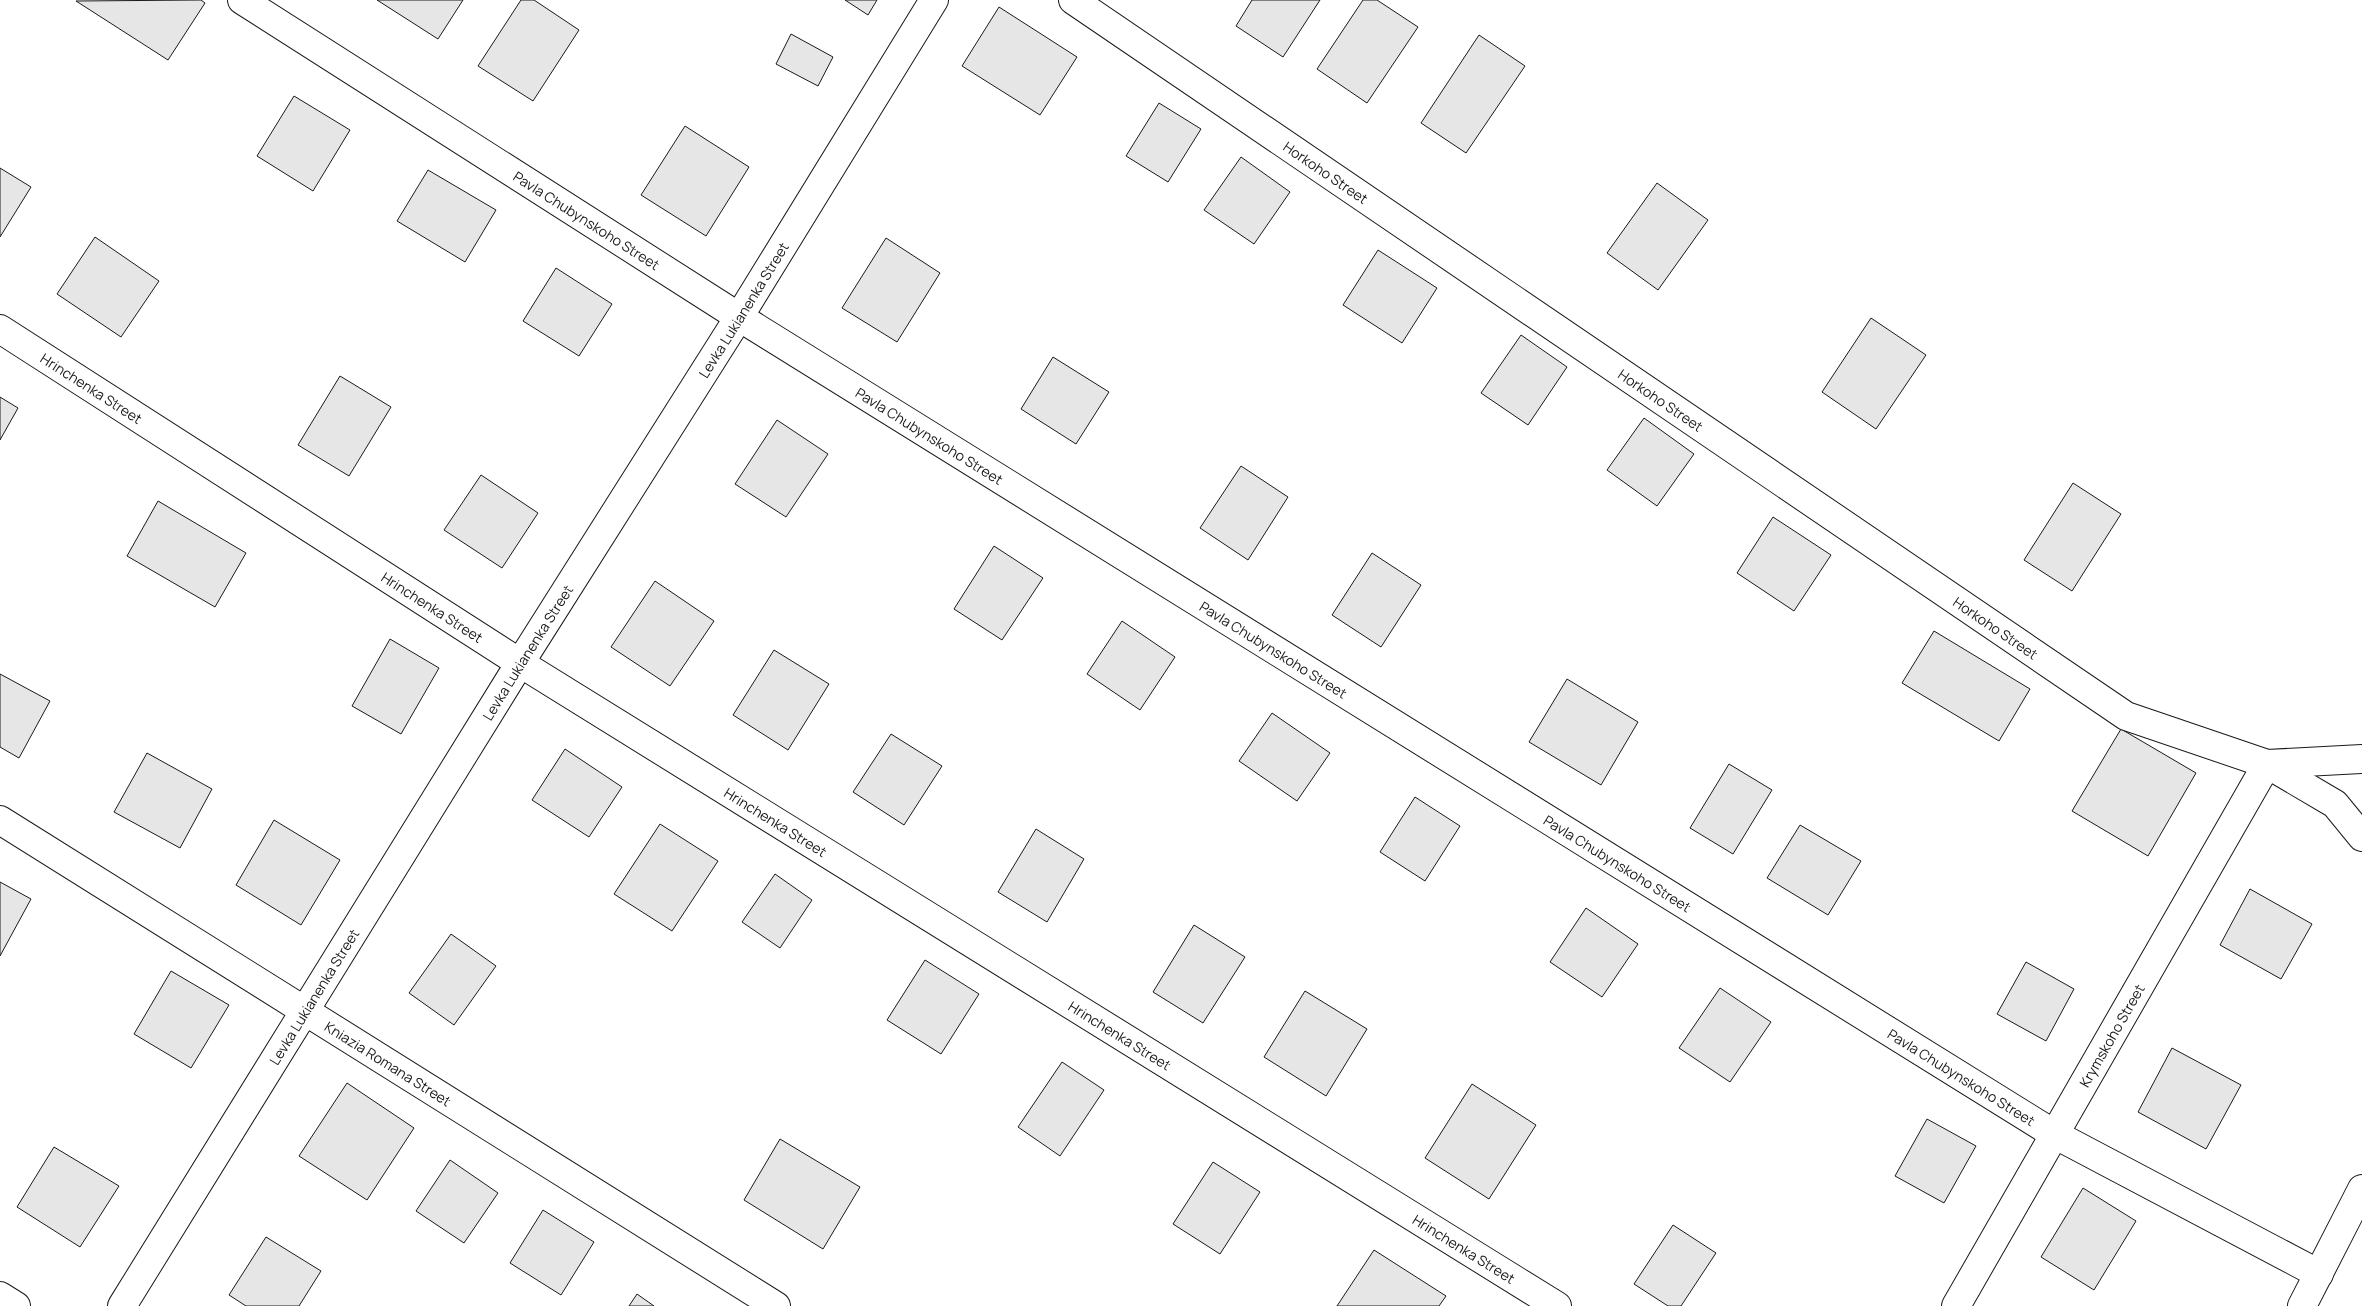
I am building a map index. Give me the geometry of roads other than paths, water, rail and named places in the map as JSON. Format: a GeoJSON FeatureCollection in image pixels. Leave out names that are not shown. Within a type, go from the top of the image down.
{"type":"FeatureCollection","features":[{"type":"Feature","properties":{"kind":"street","name":"Pavla Chubynskoho Street"},"geometry":{"type":"LineString","coordinates":[[242,0],[739,317],[2054,1134],[2319,1274]]}},
{"type":"Feature","properties":{"kind":"street","name":"Levka Lukianenka Street"},"geometry":{"type":"LineString","coordinates":[[122,1306],[520,663],[739,317],[934,0]]}},
{"type":"Feature","properties":{"kind":"street","name":"Horkoho Street"},"geometry":{"type":"LineString","coordinates":[[1073,0],[2126,716],[2267,764]]}},
{"type":"Feature","properties":{"kind":"street","name":"Hrinchenka Street"},"geometry":{"type":"LineString","coordinates":[[0,329],[520,663],[1557,1306]]}},
{"type":"Feature","properties":{"kind":"street"},"geometry":{"type":"LineString","coordinates":[[2267,764],[2362,759]]}},
{"type":"Feature","properties":{"kind":"street"},"geometry":{"type":"LineString","coordinates":[[2267,764],[2335,804],[2362,837]]}},
{"type":"Feature","properties":{"kind":"street","name":"Krymskoho Street"},"geometry":{"type":"LineString","coordinates":[[1956,1306],[2267,764]]}},
{"type":"Feature","properties":{"kind":"street","name":"Kniazia Romana Street"},"geometry":{"type":"LineString","coordinates":[[0,820],[776,1306]]}},
{"type":"Feature","properties":{"kind":"street"},"geometry":{"type":"LineString","coordinates":[[2302,1306],[2362,1189]]}},
{"type":"Feature","properties":{"kind":"street"},"geometry":{"type":"LineString","coordinates":[[0,1296],[16,1306]]}}]}
